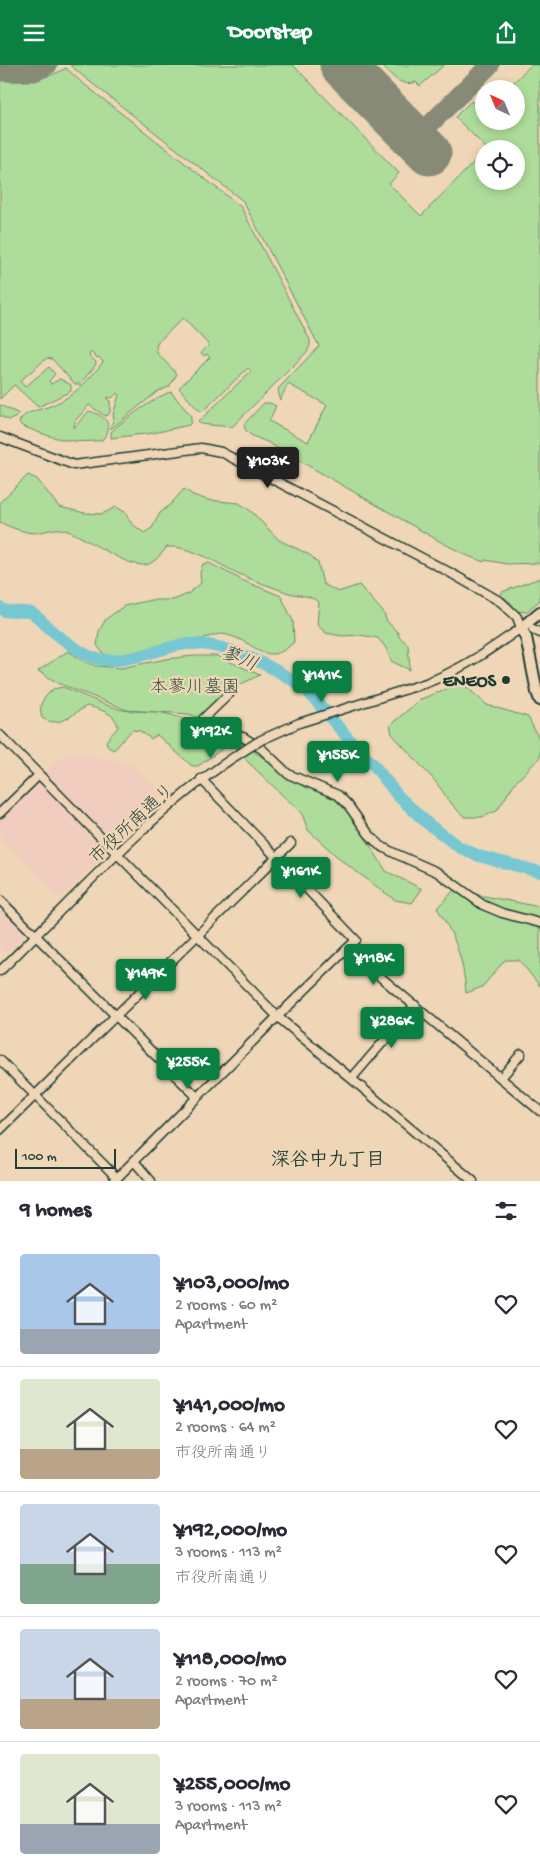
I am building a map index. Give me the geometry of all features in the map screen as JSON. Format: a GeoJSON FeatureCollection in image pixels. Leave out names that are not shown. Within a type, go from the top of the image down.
{"type":"FeatureCollection","features":[{"type":"Feature","properties":{"kind":"main road"},"geometry":{"type":"LineString","coordinates":[[540,612],[521,628],[526,637],[540,700]]}},
{"type":"Feature","properties":{"kind":"street"},"geometry":{"type":"LineString","coordinates":[[0,437],[74,465],[201,448],[221,452],[449,572],[501,602],[517,617],[521,628]]}},
{"type":"Feature","properties":{"kind":"street","name":"市役所南通り"},"geometry":{"type":"LineString","coordinates":[[0,971],[166,809],[201,779],[234,757],[261,740],[299,723],[446,676],[521,628]]}},
{"type":"Feature","properties":{"kind":"street"},"geometry":{"type":"LineString","coordinates":[[230,693],[203,719],[203,726],[243,737],[262,749],[278,766],[288,773],[338,795],[379,845],[437,872],[483,905],[502,913],[540,923]]}},
{"type":"Feature","properties":{"kind":"street"},"geometry":{"type":"LineString","coordinates":[[0,735],[278,1017],[473,1181]]}},
{"type":"Feature","properties":{"kind":"street"},"geometry":{"type":"LineString","coordinates":[[0,813],[39,775]]}},
{"type":"Feature","properties":{"kind":"street"},"geometry":{"type":"LineString","coordinates":[[0,1060],[115,1179],[356,940],[201,779]]}},
{"type":"Feature","properties":{"kind":"street"},"geometry":{"type":"LineString","coordinates":[[0,1130],[292,843]]}},
{"type":"Feature","properties":{"kind":"street"},"geometry":{"type":"LineString","coordinates":[[0,900],[197,1097]]}},
{"type":"Feature","properties":{"kind":"street"},"geometry":{"type":"LineString","coordinates":[[348,949],[540,1111]]}},
{"type":"Feature","properties":{"kind":"street"},"geometry":{"type":"LineString","coordinates":[[352,1078],[415,1005]]}},
{"type":"Feature","properties":{"kind":"street"},"geometry":{"type":"LineString","coordinates":[[501,1078],[521,1054]]}},
{"type":"Feature","properties":{"kind":"street"},"geometry":{"type":"LineString","coordinates":[[134,1161],[151,1181]]}},
{"type":"Feature","properties":{"kind":"shaded area"},"geometry":{"type":"Polygon","coordinates":[[[70,751],[132,765],[164,796],[114,844],[44,773],[70,751]]]}},
{"type":"Feature","properties":{"kind":"shaded area"},"geometry":{"type":"Polygon","coordinates":[[[38,780],[108,851],[60,898],[0,838],[0,817],[38,780]]]}},
{"type":"Feature","properties":{"kind":"shaded area"},"geometry":{"type":"Polygon","coordinates":[[[0,905],[25,929],[23,936],[5,955],[0,949],[0,905]]]}},
{"type":"Feature","properties":{"kind":"green space"},"geometry":{"type":"Polygon","coordinates":[[[70,65],[293,65],[399,173],[389,184],[421,216],[475,161],[475,190],[525,190],[525,140],[478,140],[455,117],[471,101],[475,104],[475,130],[525,130],[525,80],[516,80],[531,65],[540,65],[540,563],[507,564],[485,560],[484,562],[468,556],[246,431],[244,424],[264,403],[270,403],[276,406],[269,421],[308,442],[327,405],[288,384],[280,400],[278,389],[319,346],[243,201],[70,65]]]}},
{"type":"Feature","properties":{"kind":"green space"},"geometry":{"type":"Polygon","coordinates":[[[381,65],[444,65],[420,86],[416,82],[401,82],[381,65]]]}},
{"type":"Feature","properties":{"kind":"green space"},"geometry":{"type":"Polygon","coordinates":[[[66,68],[241,207],[310,340],[307,352],[232,427],[200,424],[198,422],[251,371],[248,368],[203,411],[198,410],[179,388],[210,357],[207,354],[205,356],[201,353],[209,345],[183,318],[156,346],[157,353],[177,374],[169,387],[158,391],[112,428],[110,428],[119,395],[117,393],[112,398],[108,397],[107,399],[110,401],[110,412],[108,415],[105,416],[89,405],[75,421],[74,428],[89,411],[99,415],[108,425],[106,435],[102,440],[71,441],[61,439],[22,426],[19,422],[25,415],[53,405],[68,397],[87,381],[103,362],[91,352],[89,355],[96,362],[95,366],[80,384],[75,384],[52,359],[47,358],[20,381],[25,387],[49,367],[55,374],[49,381],[51,384],[60,379],[71,385],[71,391],[38,407],[14,385],[0,399],[0,80],[34,80],[66,68]]]}},
{"type":"Feature","properties":{"kind":"green space"},"geometry":{"type":"Polygon","coordinates":[[[171,392],[191,416],[189,425],[153,433],[111,438],[111,432],[122,422],[149,403],[171,392]]]}},
{"type":"Feature","properties":{"kind":"green space"},"geometry":{"type":"Polygon","coordinates":[[[0,405],[19,414],[9,420],[0,416],[0,405]]]}},
{"type":"Feature","properties":{"kind":"green space"},"geometry":{"type":"Polygon","coordinates":[[[28,475],[37,479],[59,507],[85,513],[102,514],[116,507],[125,512],[131,523],[144,533],[152,528],[160,513],[184,489],[193,495],[208,500],[239,503],[251,511],[279,540],[310,555],[318,563],[323,584],[338,592],[359,585],[384,613],[386,620],[398,633],[399,637],[408,644],[410,670],[391,661],[386,648],[378,638],[326,633],[317,625],[319,602],[314,599],[286,592],[256,581],[198,553],[167,547],[151,563],[142,565],[119,558],[80,537],[60,529],[33,533],[16,529],[0,522],[0,502],[28,475]]]}},
{"type":"Feature","properties":{"kind":"green space"},"geometry":{"type":"Polygon","coordinates":[[[209,563],[244,581],[281,596],[293,621],[294,642],[278,653],[271,654],[264,653],[234,637],[220,634],[142,655],[113,657],[102,652],[97,645],[99,631],[106,619],[124,606],[151,600],[173,600],[188,594],[201,583],[200,573],[203,564],[209,563]]]}},
{"type":"Feature","properties":{"kind":"green space"},"geometry":{"type":"Polygon","coordinates":[[[540,578],[540,600],[526,612],[517,611],[501,595],[502,592],[540,578]]]}},
{"type":"Feature","properties":{"kind":"green space","name":"本蓼川墓園"},"geometry":{"type":"Polygon","coordinates":[[[68,651],[85,662],[96,666],[121,668],[166,659],[217,656],[260,675],[229,690],[202,719],[189,714],[127,710],[58,683],[38,671],[68,651]]]}},
{"type":"Feature","properties":{"kind":"green space"},"geometry":{"type":"Polygon","coordinates":[[[462,683],[487,705],[528,717],[540,741],[540,757],[514,784],[497,811],[482,817],[465,817],[456,809],[435,781],[392,734],[390,725],[421,699],[462,683]]]}},
{"type":"Feature","properties":{"kind":"green space"},"geometry":{"type":"Polygon","coordinates":[[[63,687],[118,709],[162,713],[182,718],[216,733],[227,742],[225,747],[198,766],[192,766],[157,735],[151,739],[140,731],[132,730],[114,750],[108,747],[106,741],[118,727],[117,722],[102,710],[87,706],[60,721],[49,721],[42,718],[41,705],[44,699],[53,689],[63,687]]]}},
{"type":"Feature","properties":{"kind":"green space"},"geometry":{"type":"Polygon","coordinates":[[[241,743],[274,765],[327,794],[348,810],[386,871],[422,889],[412,903],[395,900],[342,861],[308,830],[302,814],[247,761],[238,747],[241,743]]]}},
{"type":"Feature","properties":{"kind":"green space"},"geometry":{"type":"Polygon","coordinates":[[[454,890],[540,907],[540,986],[519,960],[505,960],[482,987],[466,993],[461,959],[454,939],[437,908],[454,890]]]}},
{"type":"Feature","properties":{"kind":"waterway","name":"蓼川"},"geometry":{"type":"LineString","coordinates":[[0,608],[8,611],[29,612],[33,614],[73,646],[98,659],[127,659],[179,645],[195,644],[211,645],[262,663],[306,689],[359,751],[373,764],[398,796],[427,823],[459,847],[479,856],[540,872]]}},
{"type":"Feature","properties":{"kind":"taxiway"},"geometry":{"type":"LineString","coordinates":[[0,72],[35,72],[48,65]]}},
{"type":"Feature","properties":{"kind":"taxiway"},"geometry":{"type":"LineString","coordinates":[[415,139],[490,65]]}},
{"type":"Feature","properties":{"kind":"runway"},"geometry":{"type":"LineString","coordinates":[[342,65],[429,153]]}},
{"type":"Feature","properties":{"kind":"place","name":"ENEOS"},"geometry":{"type":"Point","coordinates":[506,680]}},
{"type":"Feature","properties":{"kind":"district","name":"深谷中九丁目"},"geometry":{"type":"Point","coordinates":[328,1158]}}]}
